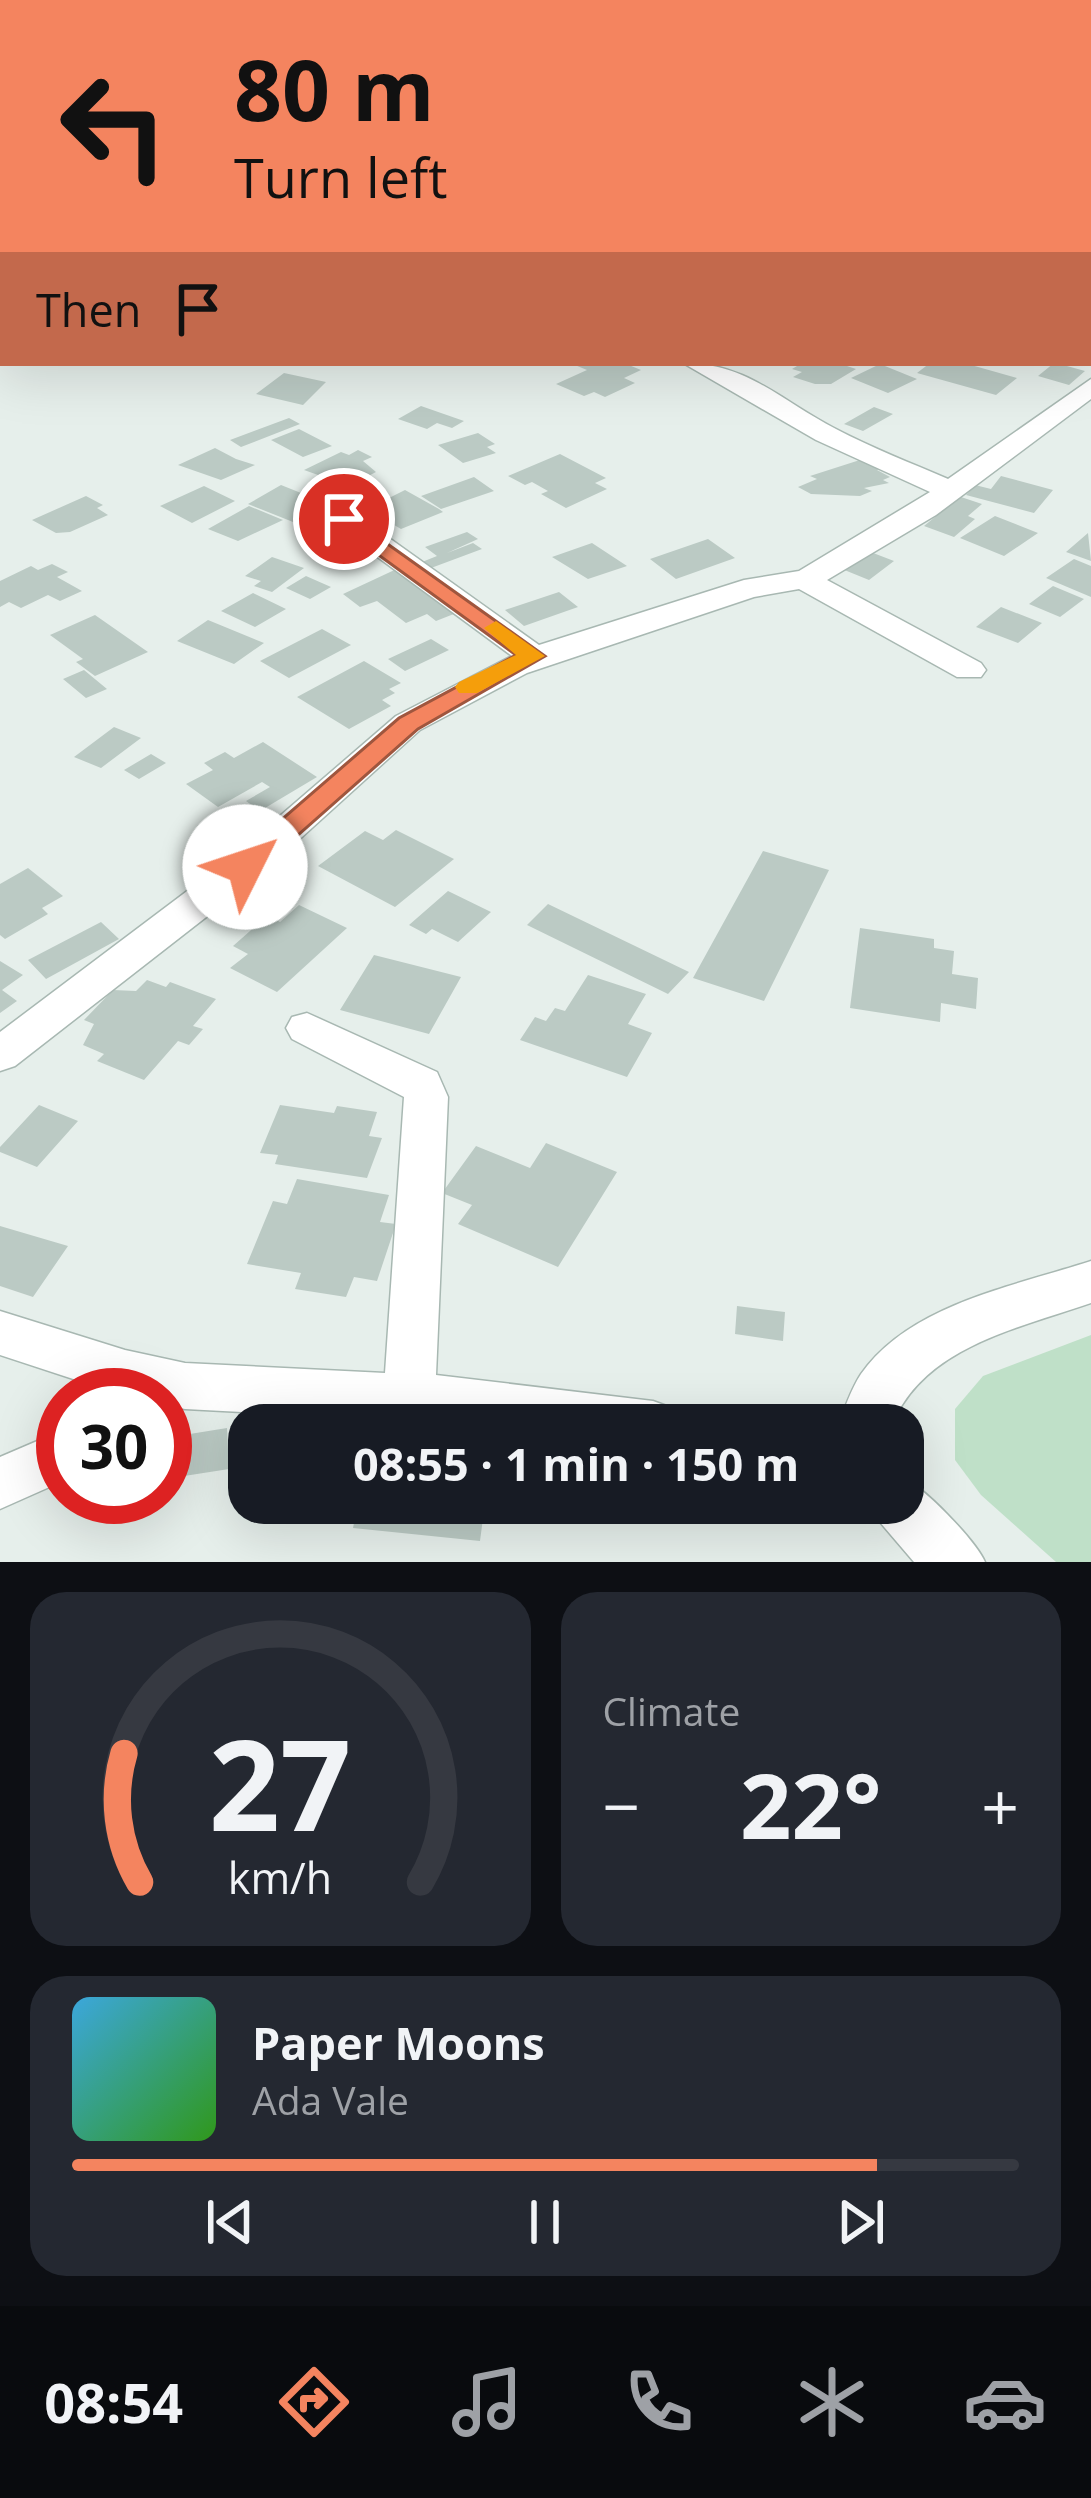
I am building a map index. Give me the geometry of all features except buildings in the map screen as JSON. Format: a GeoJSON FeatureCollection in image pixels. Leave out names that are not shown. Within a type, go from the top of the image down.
{"type":"FeatureCollection","features":[{"type":"Feature","properties":{"kind":"street"},"geometry":{"type":"LineString","coordinates":[[702,366],[741,382],[825,434],[951,491]]}},
{"type":"Feature","properties":{"kind":"street"},"geometry":{"type":"LineString","coordinates":[[0,1055],[245,867],[408,723],[533,656],[760,585],[805,580],[951,491],[1091,387]]}},
{"type":"Feature","properties":{"kind":"street"},"geometry":{"type":"LineString","coordinates":[[344,519],[533,656]]}},
{"type":"Feature","properties":{"kind":"street"},"geometry":{"type":"LineString","coordinates":[[805,580],[969,670]]}},
{"type":"Feature","properties":{"kind":"street"},"geometry":{"type":"LineString","coordinates":[[308,1028],[421,1084],[426,1096],[409,1398]]}},
{"type":"Feature","properties":{"kind":"street"},"geometry":{"type":"LineString","coordinates":[[870,1404],[896,1369],[932,1340],[1091,1282]]}},
{"type":"Feature","properties":{"kind":"street"},"geometry":{"type":"LineString","coordinates":[[0,1333],[109,1368]]}},
{"type":"Feature","properties":{"kind":"street"},"geometry":{"type":"LineString","coordinates":[[192,1392],[506,1404]]}},
{"type":"Feature","properties":{"kind":"street"},"geometry":{"type":"LineString","coordinates":[[0,1483],[36,1467]]}},
{"type":"Feature","properties":{"kind":"street"},"geometry":{"type":"LineString","coordinates":[[917,1524],[957,1562]]}},
{"type":"Feature","properties":{"kind":"green space"},"geometry":{"type":"Polygon","coordinates":[[[1091,1335],[1091,1562],[1056,1562],[981,1495],[955,1460],[955,1409],[983,1376],[1091,1335]]]}},
{"type":"Feature","properties":{"kind":"slow traffic"},"geometry":{"type":"LineString","coordinates":[[468,687],[533,656],[496,628]]}},
{"type":"Feature","properties":{"kind":"route"},"geometry":{"type":"LineString","coordinates":[[245,867],[408,723],[533,656],[344,519]]}}]}
